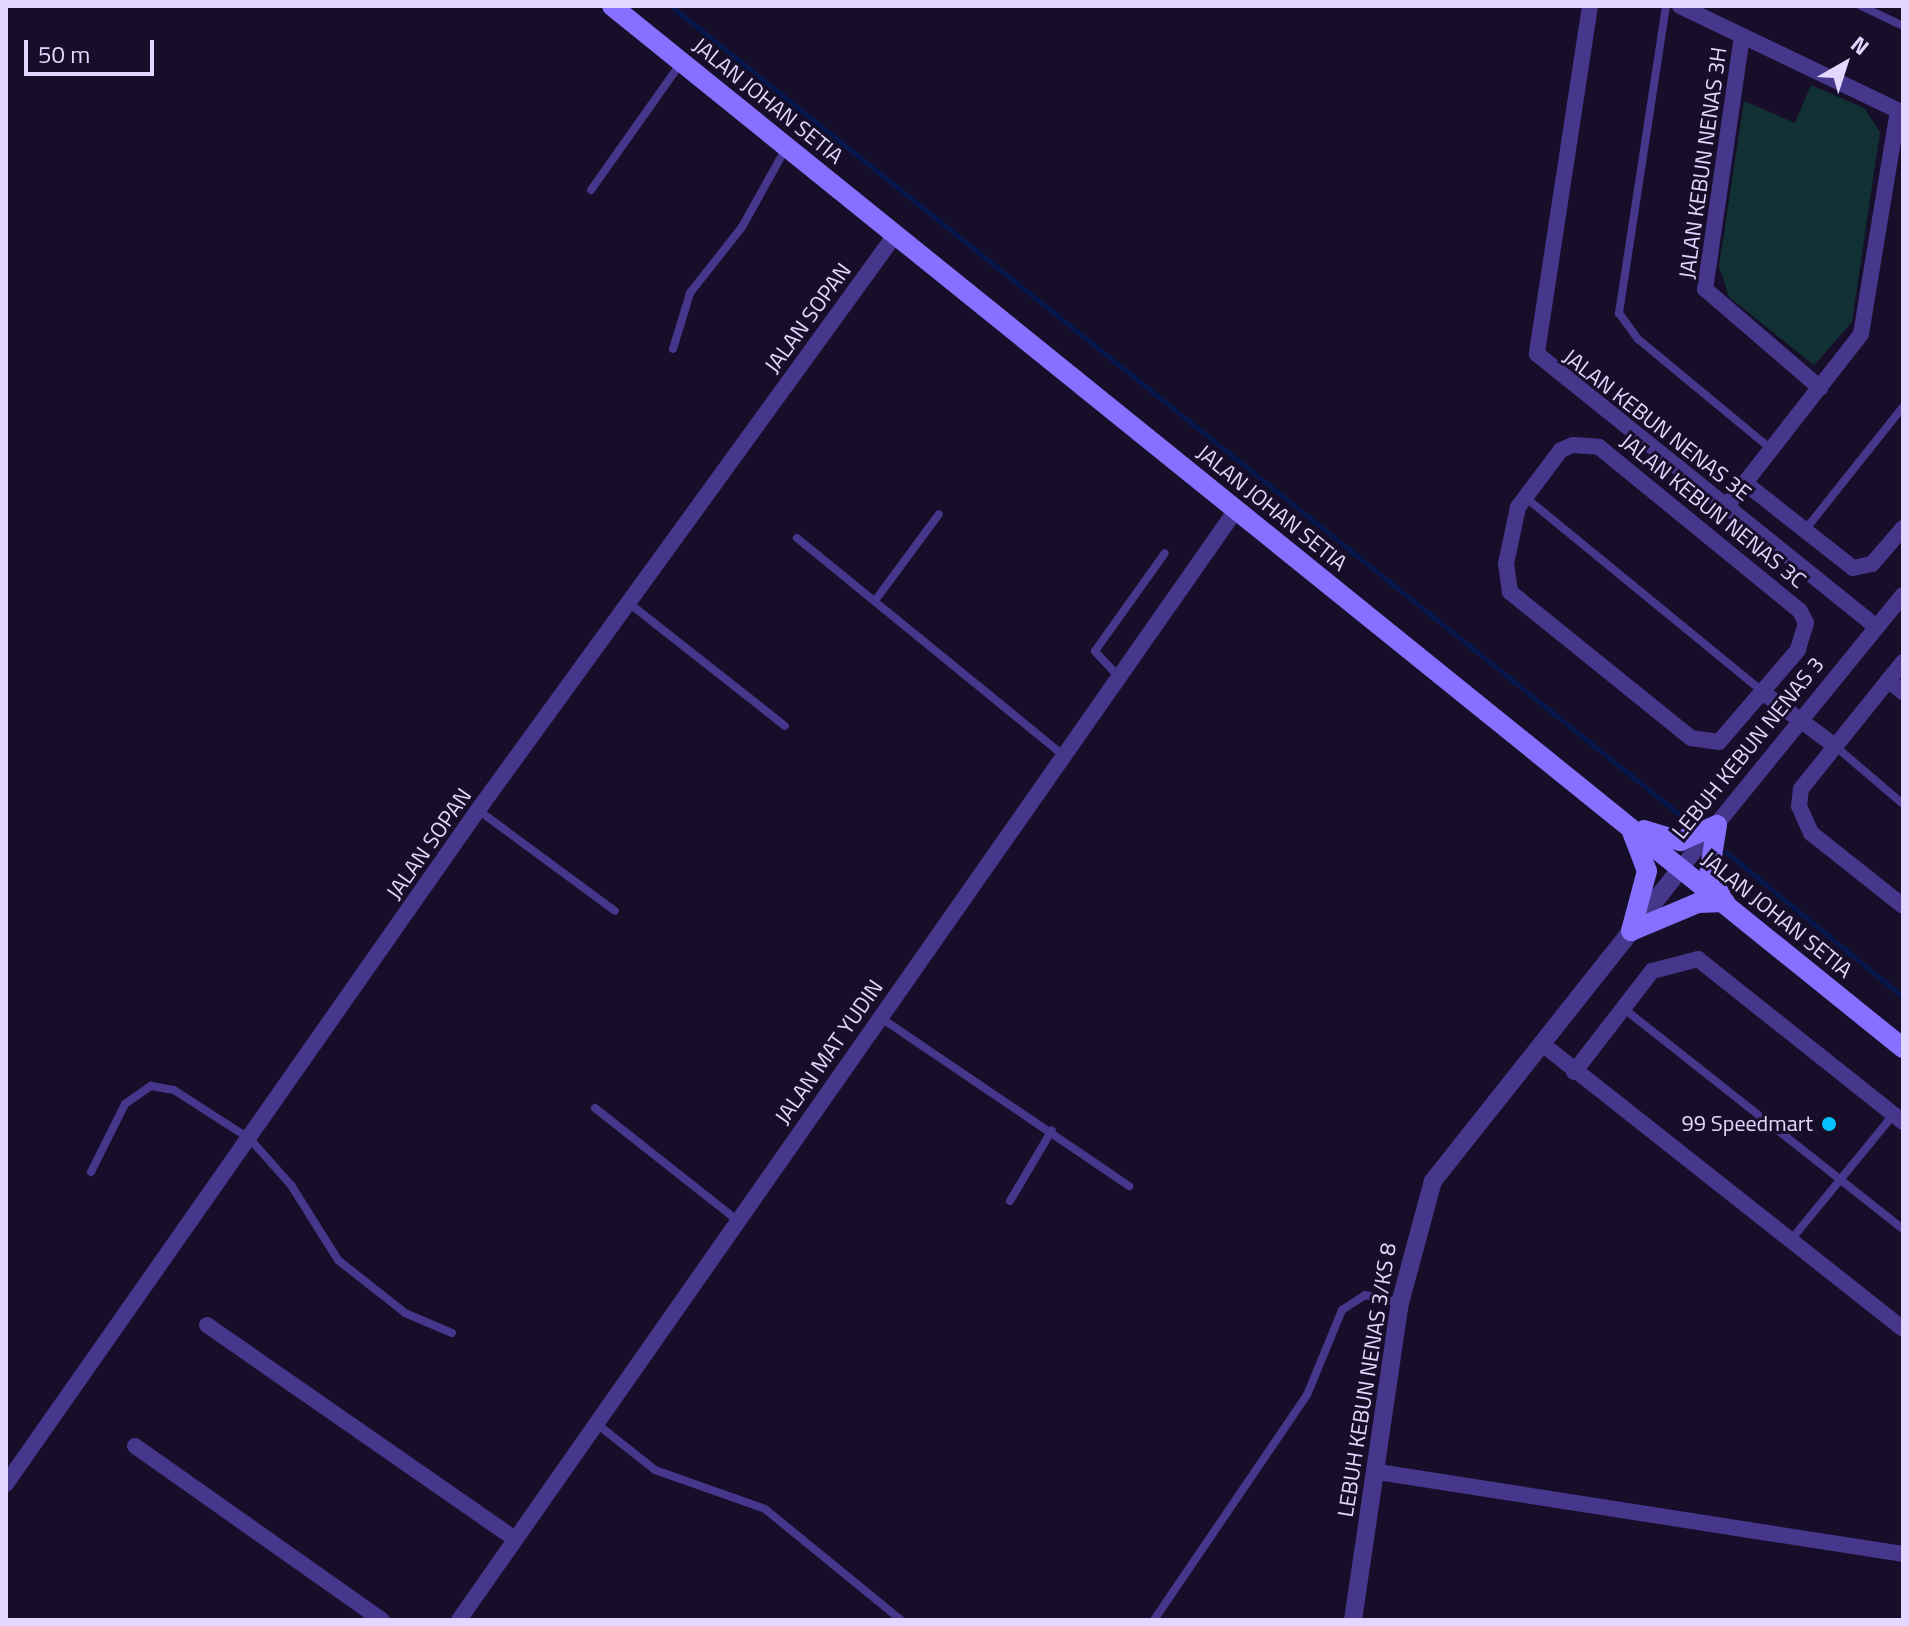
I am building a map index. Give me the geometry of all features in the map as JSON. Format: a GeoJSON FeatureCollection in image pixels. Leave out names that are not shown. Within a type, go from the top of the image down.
{"type":"FeatureCollection","features":[{"type":"Feature","properties":{"kind":"main road","name":"JALAN JOHAN SETIA"},"geometry":{"type":"LineString","coordinates":[[612,6],[1903,1048]]}},
{"type":"Feature","properties":{"kind":"main road"},"geometry":{"type":"LineString","coordinates":[[1629,824],[1680,841],[1717,825]]}},
{"type":"Feature","properties":{"kind":"main road"},"geometry":{"type":"LineString","coordinates":[[1629,824],[1647,871],[1631,931]]}},
{"type":"Feature","properties":{"kind":"main road"},"geometry":{"type":"LineString","coordinates":[[1631,931],[1687,906],[1725,902],[1709,875],[1717,825]]}},
{"type":"Feature","properties":{"kind":"street","name":"JALAN KEBUN NENAS 3E"},"geometry":{"type":"LineString","coordinates":[[1590,6],[1537,354],[1877,627]]}},
{"type":"Feature","properties":{"kind":"street"},"geometry":{"type":"LineString","coordinates":[[1680,6],[1900,112],[1863,328],[1726,507]]}},
{"type":"Feature","properties":{"kind":"street","name":"JALAN KEBUN NENAS 3H"},"geometry":{"type":"LineString","coordinates":[[1742,36],[1705,289],[1820,388]]}},
{"type":"Feature","properties":{"kind":"street","name":"JALAN SOPAN"},"geometry":{"type":"LineString","coordinates":[[6,1484],[478,810],[895,235]]}},
{"type":"Feature","properties":{"kind":"street","name":"JALAN KEBUN NENAS 3C"},"geometry":{"type":"LineString","coordinates":[[1524,497],[1561,450],[1599,447],[1791,599],[1804,636],[1765,694]]}},
{"type":"Feature","properties":{"kind":"street"},"geometry":{"type":"LineString","coordinates":[[1745,483],[1840,560],[1863,568],[1903,528]]}},
{"type":"Feature","properties":{"kind":"street"},"geometry":{"type":"LineString","coordinates":[[1524,497],[1506,564],[1510,592],[1529,613],[1691,738],[1719,742],[1765,694],[1835,746]]}},
{"type":"Feature","properties":{"kind":"street","name":"JALAN MAT YUDIN"},"geometry":{"type":"LineString","coordinates":[[459,1620],[1236,510]]}},
{"type":"Feature","properties":{"kind":"street","name":"LEBUH KEBUN NENAS 3"},"geometry":{"type":"LineString","coordinates":[[1631,931],[1903,595]]}},
{"type":"Feature","properties":{"kind":"street"},"geometry":{"type":"LineString","coordinates":[[1903,662],[1801,789],[1803,818],[1903,906]]}},
{"type":"Feature","properties":{"kind":"street"},"geometry":{"type":"LineString","coordinates":[[1888,680],[1903,692]]}},
{"type":"Feature","properties":{"kind":"street","name":"LEBUH KEBUN NENAS 3/KS 8"},"geometry":{"type":"LineString","coordinates":[[1353,1620],[1378,1472],[1400,1303],[1433,1181],[1631,931]]}},
{"type":"Feature","properties":{"kind":"street"},"geometry":{"type":"LineString","coordinates":[[1574,1072],[1652,971],[1698,959],[1898,1119]]}},
{"type":"Feature","properties":{"kind":"street"},"geometry":{"type":"LineString","coordinates":[[1541,1043],[1903,1329]]}},
{"type":"Feature","properties":{"kind":"street"},"geometry":{"type":"LineString","coordinates":[[207,1325],[515,1539]]}},
{"type":"Feature","properties":{"kind":"street"},"geometry":{"type":"LineString","coordinates":[[135,1446],[382,1620]]}},
{"type":"Feature","properties":{"kind":"street"},"geometry":{"type":"LineString","coordinates":[[1378,1472],[1903,1554]]}},
{"type":"Feature","properties":{"kind":"lane"},"geometry":{"type":"LineString","coordinates":[[1666,6],[1619,313],[1638,339],[1771,449]]}},
{"type":"Feature","properties":{"kind":"lane"},"geometry":{"type":"LineString","coordinates":[[1861,6],[1903,26]]}},
{"type":"Feature","properties":{"kind":"lane"},"geometry":{"type":"LineString","coordinates":[[591,190],[682,62]]}},
{"type":"Feature","properties":{"kind":"lane"},"geometry":{"type":"LineString","coordinates":[[673,349],[690,293],[742,227],[787,147]]}},
{"type":"Feature","properties":{"kind":"lane"},"geometry":{"type":"LineString","coordinates":[[1805,530],[1903,407]]}},
{"type":"Feature","properties":{"kind":"lane"},"geometry":{"type":"LineString","coordinates":[[1524,497],[1765,694]]}},
{"type":"Feature","properties":{"kind":"lane"},"geometry":{"type":"LineString","coordinates":[[877,598],[939,514]]}},
{"type":"Feature","properties":{"kind":"lane"},"geometry":{"type":"LineString","coordinates":[[797,538],[877,598],[1064,756]]}},
{"type":"Feature","properties":{"kind":"lane"},"geometry":{"type":"LineString","coordinates":[[1119,677],[1095,651],[1165,553]]}},
{"type":"Feature","properties":{"kind":"lane"},"geometry":{"type":"LineString","coordinates":[[630,604],[785,726]]}},
{"type":"Feature","properties":{"kind":"lane"},"geometry":{"type":"LineString","coordinates":[[1835,746],[1903,804]]}},
{"type":"Feature","properties":{"kind":"lane"},"geometry":{"type":"LineString","coordinates":[[478,810],[615,911]]}},
{"type":"Feature","properties":{"kind":"lane"},"geometry":{"type":"LineString","coordinates":[[1623,1007],[1903,1229]]}},
{"type":"Feature","properties":{"kind":"lane"},"geometry":{"type":"LineString","coordinates":[[880,1017],[1052,1130],[1129,1186]]}},
{"type":"Feature","properties":{"kind":"lane"},"geometry":{"type":"LineString","coordinates":[[91,1172],[125,1104],[151,1086],[174,1090],[250,1139],[291,1185],[338,1260],[405,1313],[452,1333]]}},
{"type":"Feature","properties":{"kind":"lane"},"geometry":{"type":"LineString","coordinates":[[595,1108],[737,1220]]}},
{"type":"Feature","properties":{"kind":"lane"},"geometry":{"type":"LineString","coordinates":[[1790,1241],[1839,1179],[1898,1119]]}},
{"type":"Feature","properties":{"kind":"lane"},"geometry":{"type":"LineString","coordinates":[[1010,1201],[1052,1130]]}},
{"type":"Feature","properties":{"kind":"lane"},"geometry":{"type":"LineString","coordinates":[[1154,1620],[1307,1395],[1342,1310],[1365,1295],[1400,1303]]}},
{"type":"Feature","properties":{"kind":"lane"},"geometry":{"type":"LineString","coordinates":[[597,1424],[655,1470],[765,1509],[901,1620]]}},
{"type":"Feature","properties":{"kind":"green space"},"geometry":{"type":"Polygon","coordinates":[[[1811,85],[1864,108],[1880,132],[1852,322],[1814,365],[1729,297],[1719,266],[1744,101],[1795,123],[1811,85]]]}},
{"type":"Feature","properties":{"kind":"waterway"},"geometry":{"type":"LineString","coordinates":[[671,6],[1688,821]]}},
{"type":"Feature","properties":{"kind":"waterway"},"geometry":{"type":"LineString","coordinates":[[1726,852],[1903,997]]}},
{"type":"Feature","properties":{"kind":"place","name":"99 Speedmart"},"geometry":{"type":"Point","coordinates":[1829,1124]}}]}
